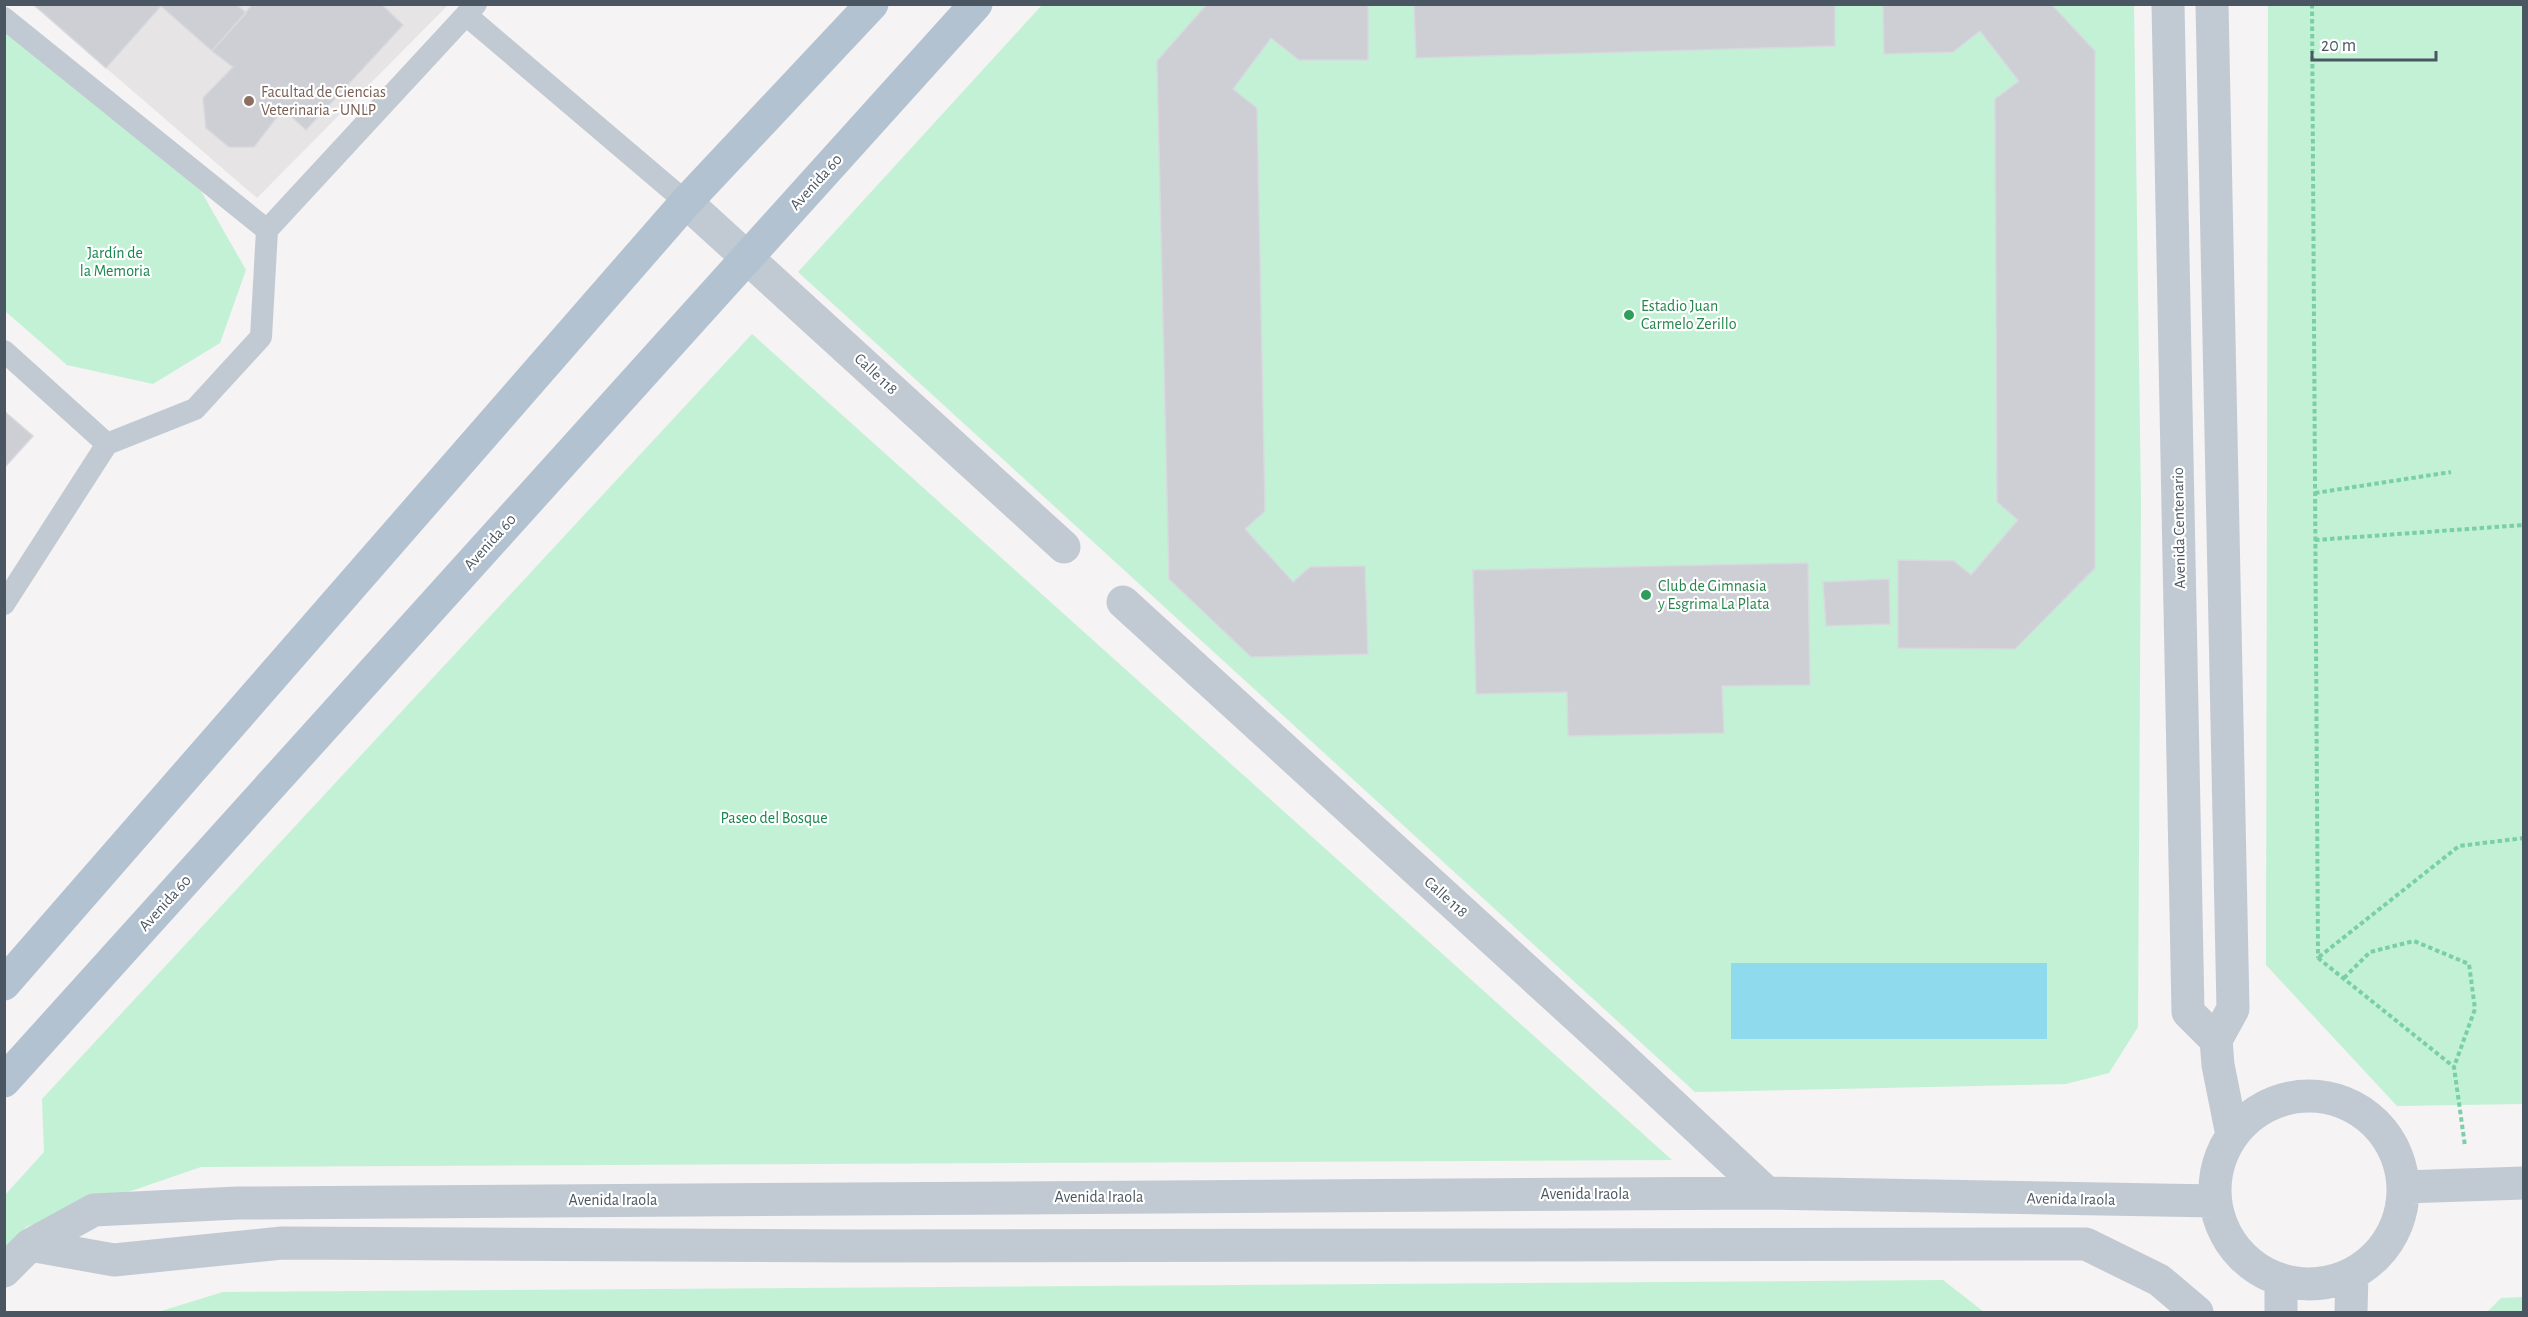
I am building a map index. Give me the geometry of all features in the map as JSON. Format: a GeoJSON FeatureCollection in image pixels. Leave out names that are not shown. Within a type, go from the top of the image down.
{"type":"FeatureCollection","features":[{"type":"Feature","properties":{"kind":"main road"},"geometry":{"type":"LineString","coordinates":[[4,984],[686,202],[872,4]]}},
{"type":"Feature","properties":{"kind":"main road","name":"Avenida 60"},"geometry":{"type":"LineString","coordinates":[[4,1081],[976,4]]}},
{"type":"Feature","properties":{"kind":"street","name":"Avenida Centenario"},"geometry":{"type":"LineString","coordinates":[[2168,4],[2188,1012],[2216,1040]]}},
{"type":"Feature","properties":{"kind":"street"},"geometry":{"type":"LineString","coordinates":[[2212,4],[2233,1009],[2216,1040],[2218,1065],[2232,1135]]}},
{"type":"Feature","properties":{"kind":"street","name":"Calle 118"},"geometry":{"type":"LineString","coordinates":[[686,202],[748,256],[1064,547]]}},
{"type":"Feature","properties":{"kind":"street","name":"Calle 118"},"geometry":{"type":"LineString","coordinates":[[1123,602],[1767,1193]]}},
{"type":"Feature","properties":{"kind":"street"},"geometry":{"type":"LineString","coordinates":[[2305,1096],[2334,1099],[2359,1110],[2381,1129],[2396,1153],[2403,1187],[2402,1209],[2392,1235],[2375,1258],[2352,1274],[2317,1284],[2281,1280],[2249,1264],[2226,1236],[2215,1201],[2215,1178],[2220,1155],[2232,1135],[2252,1114],[2277,1101],[2305,1096]]}},
{"type":"Feature","properties":{"kind":"street"},"geometry":{"type":"LineString","coordinates":[[2403,1187],[2523,1183]]}},
{"type":"Feature","properties":{"kind":"street","name":"Avenida Iraola"},"geometry":{"type":"LineString","coordinates":[[4,1271],[30,1245],[94,1210],[237,1203],[1767,1193],[2215,1201]]}},
{"type":"Feature","properties":{"kind":"street"},"geometry":{"type":"LineString","coordinates":[[30,1245],[114,1260],[282,1243],[856,1246],[2086,1244],[2159,1280],[2197,1312]]}},
{"type":"Feature","properties":{"kind":"street"},"geometry":{"type":"LineString","coordinates":[[2350,1312],[2352,1274]]}},
{"type":"Feature","properties":{"kind":"street"},"geometry":{"type":"LineString","coordinates":[[2281,1280],[2281,1312]]}},
{"type":"Feature","properties":{"kind":"lane"},"geometry":{"type":"LineString","coordinates":[[4,604],[107,444],[195,409],[261,336],[267,230],[471,10],[686,202]]}},
{"type":"Feature","properties":{"kind":"lane"},"geometry":{"type":"LineString","coordinates":[[4,18],[267,230]]}},
{"type":"Feature","properties":{"kind":"lane"},"geometry":{"type":"LineString","coordinates":[[4,351],[107,444]]}},
{"type":"Feature","properties":{"kind":"path"},"geometry":{"type":"LineString","coordinates":[[2312,4],[2318,958]]}},
{"type":"Feature","properties":{"kind":"path"},"geometry":{"type":"LineString","coordinates":[[2315,493],[2451,472]]}},
{"type":"Feature","properties":{"kind":"path"},"geometry":{"type":"LineString","coordinates":[[2315,540],[2523,525]]}},
{"type":"Feature","properties":{"kind":"path"},"geometry":{"type":"LineString","coordinates":[[2318,958],[2459,846],[2523,838]]}},
{"type":"Feature","properties":{"kind":"path"},"geometry":{"type":"LineString","coordinates":[[2344,978],[2370,952],[2414,941],[2469,964],[2475,1009],[2454,1067],[2470,1183]]}},
{"type":"Feature","properties":{"kind":"path"},"geometry":{"type":"LineString","coordinates":[[2318,958],[2454,1067]]}},
{"type":"Feature","properties":{"kind":"shaded area","name":"Facultad de Ciencias Veterinaria - UNLP"},"geometry":{"type":"Polygon","coordinates":[[[33,5],[448,5],[257,198],[33,5]]]}},
{"type":"Feature","properties":{"kind":"green space","name":"Club de Gimnasia y Esgrima La Plata"},"geometry":{"type":"Polygon","coordinates":[[[1042,5],[2134,5],[2141,502],[2138,1027],[2109,1073],[2066,1084],[1695,1092],[798,272],[1042,5]]]}},
{"type":"Feature","properties":{"kind":"green space"},"geometry":{"type":"Polygon","coordinates":[[[2268,5],[2523,5],[2523,1104],[2397,1106],[2266,965],[2268,5]]]}},
{"type":"Feature","properties":{"kind":"green space","name":"Jardín de la Memoria"},"geometry":{"type":"Polygon","coordinates":[[[4,30],[201,191],[246,270],[220,343],[153,384],[67,365],[5,311],[4,30]]]}},
{"type":"Feature","properties":{"kind":"green space","name":"Paseo del Bosque"},"geometry":{"type":"Polygon","coordinates":[[[752,334],[1672,1160],[201,1167],[26,1227],[5,1252],[5,1195],[44,1152],[42,1099],[752,334]]]}},
{"type":"Feature","properties":{"kind":"green space"},"geometry":{"type":"Polygon","coordinates":[[[1943,1280],[1984,1312],[158,1312],[223,1292],[1943,1280]]]}},
{"type":"Feature","properties":{"kind":"green space"},"geometry":{"type":"Polygon","coordinates":[[[2523,1297],[2523,1312],[2487,1312],[2501,1298],[2523,1297]]]}},
{"type":"Feature","properties":{"kind":"water"},"geometry":{"type":"Polygon","coordinates":[[[1731,963],[2047,963],[2047,1039],[1731,1039],[1731,963]]]}},
{"type":"Feature","properties":{"kind":"building"},"geometry":{"type":"Polygon","coordinates":[[[33,4],[236,4],[246,13],[212,51],[161,6],[106,68],[33,4]]]}},
{"type":"Feature","properties":{"kind":"building"},"geometry":{"type":"Polygon","coordinates":[[[253,4],[381,4],[403,25],[306,130],[283,109],[254,147],[229,147],[206,128],[203,98],[233,67],[212,51],[253,4]]]}},
{"type":"Feature","properties":{"kind":"building"},"geometry":{"type":"Polygon","coordinates":[[[1207,4],[1368,4],[1368,60],[1299,60],[1271,38],[1233,89],[1257,108],[1265,511],[1245,529],[1293,582],[1310,567],[1365,566],[1368,654],[1251,657],[1169,579],[1157,61],[1207,4]]]}},
{"type":"Feature","properties":{"kind":"building"},"geometry":{"type":"Polygon","coordinates":[[[1414,4],[1835,4],[1835,46],[1416,58],[1414,4]]]}},
{"type":"Feature","properties":{"kind":"building"},"geometry":{"type":"Polygon","coordinates":[[[1883,4],[2051,4],[2095,51],[2095,568],[2015,649],[1898,648],[1898,560],[1954,561],[1971,575],[2018,520],[1997,502],[1995,99],[2019,81],[1980,31],[1953,52],[1884,54],[1883,4]]]}},
{"type":"Feature","properties":{"kind":"building"},"geometry":{"type":"Polygon","coordinates":[[[4,411],[33,436],[4,468],[4,411]]]}},
{"type":"Feature","properties":{"kind":"building"},"geometry":{"type":"Polygon","coordinates":[[[1808,563],[1810,685],[1722,686],[1724,733],[1568,736],[1567,692],[1476,694],[1473,570],[1808,563]]]}},
{"type":"Feature","properties":{"kind":"building"},"geometry":{"type":"Polygon","coordinates":[[[1889,579],[1890,624],[1826,626],[1823,582],[1889,579]]]}},
{"type":"Feature","properties":{"kind":"place","name":"Facultad de Ciencias Veterinaria - UNLP"},"geometry":{"type":"Point","coordinates":[249,101]}},
{"type":"Feature","properties":{"kind":"place","name":"Estadio Juan Carmelo Zerillo"},"geometry":{"type":"Point","coordinates":[1629,315]}},
{"type":"Feature","properties":{"kind":"place","name":"Club de Gimnasia y Esgrima La Plata"},"geometry":{"type":"Point","coordinates":[1646,595]}}]}
